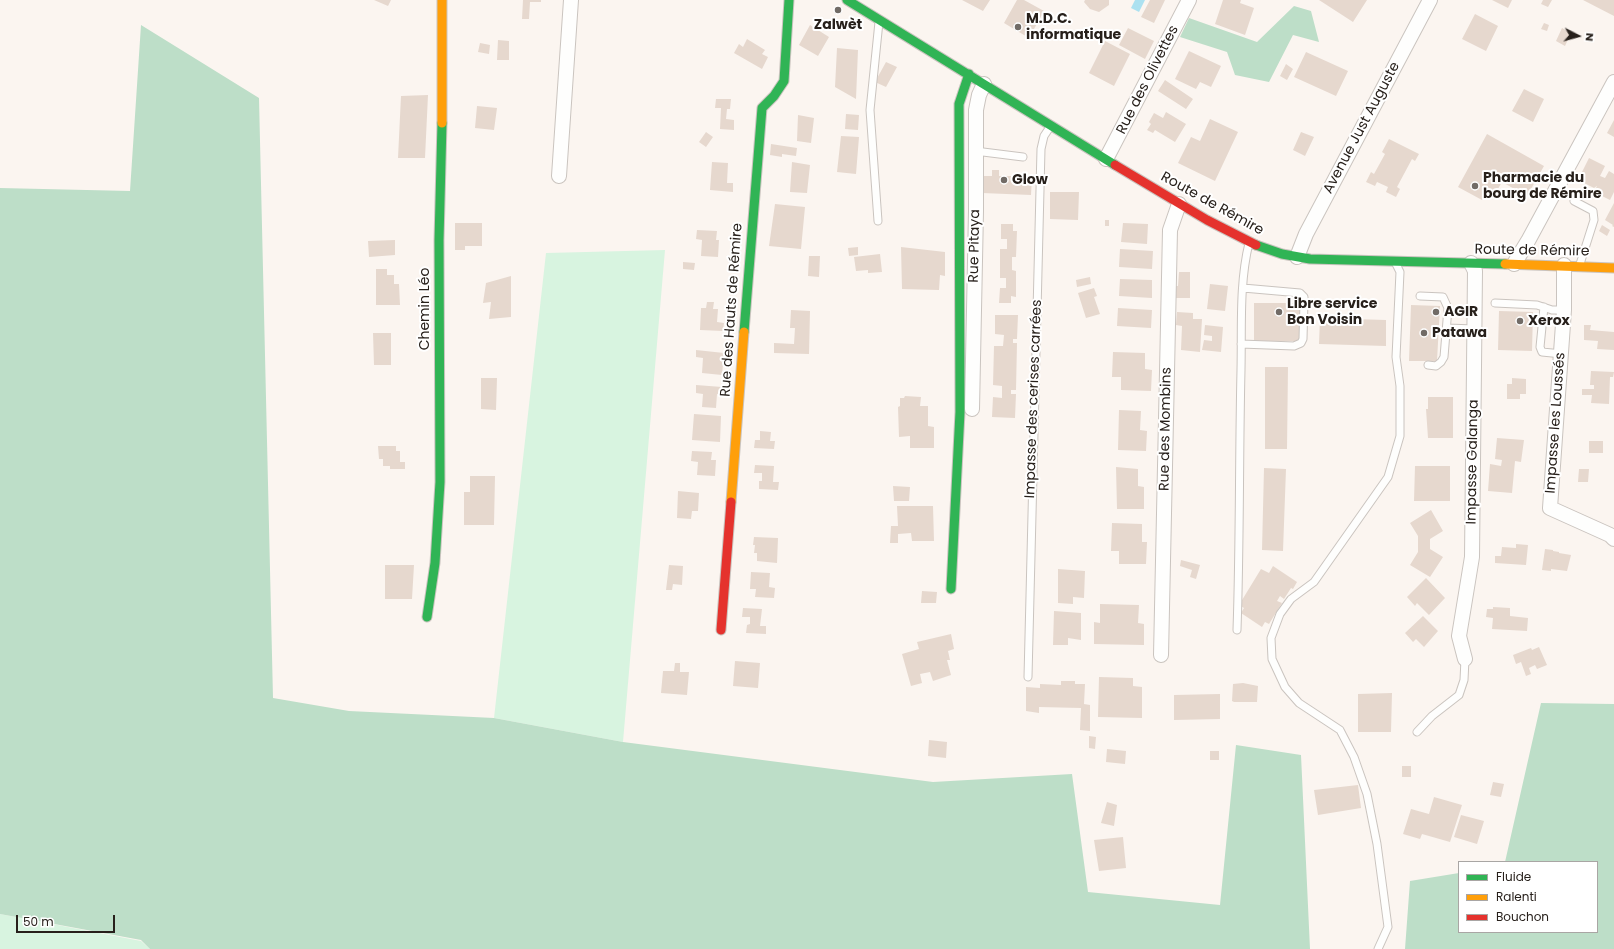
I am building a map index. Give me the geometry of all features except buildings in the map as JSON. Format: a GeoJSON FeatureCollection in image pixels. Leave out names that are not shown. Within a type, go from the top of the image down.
{"type":"FeatureCollection","features":[{"type":"Feature","properties":{"kind":"street","name":"Chemin Léo"},"geometry":{"type":"LineString","coordinates":[[427,617],[435,563],[440,482],[439,240],[443,85],[442,0]]}},
{"type":"Feature","properties":{"kind":"street"},"geometry":{"type":"LineString","coordinates":[[559,176],[571,0]]}},
{"type":"Feature","properties":{"kind":"street","name":"Rue des Hauts de Rémire"},"geometry":{"type":"LineString","coordinates":[[721,630],[762,108],[774,96],[784,81],[789,0]]}},
{"type":"Feature","properties":{"kind":"street","name":"Route de Rémire"},"geometry":{"type":"LineString","coordinates":[[847,0],[864,4],[879,20],[1051,124],[1179,204],[1223,229],[1262,247],[1297,257],[1332,260],[1564,265],[1614,268]]}},
{"type":"Feature","properties":{"kind":"street","name":"Rue des Olivettes"},"geometry":{"type":"LineString","coordinates":[[1106,159],[1189,0]]}},
{"type":"Feature","properties":{"kind":"street","name":"Avenue Just Auguste"},"geometry":{"type":"LineString","coordinates":[[1297,257],[1306,234],[1430,0]]}},
{"type":"Feature","properties":{"kind":"street"},"geometry":{"type":"LineString","coordinates":[[951,589],[960,412],[959,104],[969,74]]}},
{"type":"Feature","properties":{"kind":"street"},"geometry":{"type":"LineString","coordinates":[[1514,264],[1614,82]]}},
{"type":"Feature","properties":{"kind":"street","name":"Rue Pitaya"},"geometry":{"type":"LineString","coordinates":[[972,409],[976,211],[976,110],[979,95],[984,84]]}},
{"type":"Feature","properties":{"kind":"street","name":"Rue des Mombins"},"geometry":{"type":"LineString","coordinates":[[1161,655],[1170,230],[1179,204]]}},
{"type":"Feature","properties":{"kind":"street","name":"Impasse Galanga"},"geometry":{"type":"LineString","coordinates":[[1465,659],[1459,636],[1472,557],[1475,271],[1471,264]]}},
{"type":"Feature","properties":{"kind":"street","name":"Impasse les Loussés"},"geometry":{"type":"LineString","coordinates":[[1564,265],[1562,354],[1550,508],[1610,535],[1614,539]]}},
{"type":"Feature","properties":{"kind":"lane"},"geometry":{"type":"LineString","coordinates":[[878,221],[870,110],[879,20]]}},
{"type":"Feature","properties":{"kind":"lane","name":"Impasse des cerises carrées"},"geometry":{"type":"LineString","coordinates":[[1028,677],[1041,156],[1044,136],[1051,124]]}},
{"type":"Feature","properties":{"kind":"lane"},"geometry":{"type":"LineString","coordinates":[[975,151],[1023,158]]}},
{"type":"Feature","properties":{"kind":"lane"},"geometry":{"type":"LineString","coordinates":[[1574,201],[1593,211],[1594,220],[1580,266]]}},
{"type":"Feature","properties":{"kind":"lane"},"geometry":{"type":"LineString","coordinates":[[1237,630],[1242,288],[1244,264],[1250,241]]}},
{"type":"Feature","properties":{"kind":"lane"},"geometry":{"type":"LineString","coordinates":[[1378,949],[1388,926],[1377,844],[1367,794],[1354,758],[1340,730],[1299,703],[1285,687],[1272,659],[1271,638],[1280,614],[1291,599],[1314,582],[1388,477],[1400,436],[1400,386],[1396,357],[1400,272],[1395,262]]}},
{"type":"Feature","properties":{"kind":"lane"},"geometry":{"type":"LineString","coordinates":[[1241,344],[1294,346],[1301,343],[1303,339],[1304,301],[1304,297],[1300,293],[1242,288]]}},
{"type":"Feature","properties":{"kind":"lane"},"geometry":{"type":"LineString","coordinates":[[1420,296],[1443,297],[1448,308],[1444,357],[1436,366],[1428,365]]}},
{"type":"Feature","properties":{"kind":"lane"},"geometry":{"type":"LineString","coordinates":[[1495,304],[1537,305],[1552,310],[1564,310]]}},
{"type":"Feature","properties":{"kind":"lane"},"geometry":{"type":"LineString","coordinates":[[1544,308],[1540,347],[1542,352],[1562,354]]}},
{"type":"Feature","properties":{"kind":"lane"},"geometry":{"type":"LineString","coordinates":[[1447,328],[1474,329]]}},
{"type":"Feature","properties":{"kind":"lane"},"geometry":{"type":"LineString","coordinates":[[1417,732],[1432,716],[1459,695],[1464,680],[1465,659]]}},
{"type":"Feature","properties":{"kind":"green space"},"geometry":{"type":"Polygon","coordinates":[[[1294,6],[1311,11],[1319,42],[1293,35],[1269,82],[1235,75],[1227,52],[1180,37],[1189,18],[1257,42],[1294,6]]]}},
{"type":"Feature","properties":{"kind":"green space"},"geometry":{"type":"Polygon","coordinates":[[[141,25],[259,98],[273,698],[349,711],[494,718],[623,742],[933,782],[1072,774],[1088,892],[1220,905],[1236,745],[1301,755],[1310,949],[150,949],[141,940],[0,914],[0,188],[130,191],[141,25]]]}},
{"type":"Feature","properties":{"kind":"green space"},"geometry":{"type":"Polygon","coordinates":[[[665,250],[623,742],[494,718],[546,253],[665,250]]]}},
{"type":"Feature","properties":{"kind":"green space"},"geometry":{"type":"Polygon","coordinates":[[[1541,703],[1614,704],[1614,949],[1405,949],[1410,881],[1458,873],[1458,933],[1598,933],[1598,861],[1505,861],[1541,703]]]}},
{"type":"Feature","properties":{"kind":"green space"},"geometry":{"type":"Polygon","coordinates":[[[0,914],[141,941],[150,949],[0,949],[0,914]]]}},
{"type":"Feature","properties":{"kind":"water"},"geometry":{"type":"Polygon","coordinates":[[[1135,0],[1145,0],[1139,12],[1131,8],[1135,0]]]}},
{"type":"Feature","properties":{"kind":"traffic: fast"},"geometry":{"type":"LineString","coordinates":[[744,332],[762,108],[774,96],[784,81],[789,0]]}},
{"type":"Feature","properties":{"kind":"traffic: fast"},"geometry":{"type":"LineString","coordinates":[[847,0],[1115,165]]}},
{"type":"Feature","properties":{"kind":"traffic: fast"},"geometry":{"type":"LineString","coordinates":[[951,589],[960,412],[959,104],[969,74]]}},
{"type":"Feature","properties":{"kind":"traffic: fast"},"geometry":{"type":"LineString","coordinates":[[427,617],[435,563],[440,482],[439,240],[442,123]]}},
{"type":"Feature","properties":{"kind":"traffic: fast"},"geometry":{"type":"LineString","coordinates":[[1256,245],[1282,254],[1310,259],[1505,264]]}},
{"type":"Feature","properties":{"kind":"traffic: slow"},"geometry":{"type":"LineString","coordinates":[[442,0],[442,123]]}},
{"type":"Feature","properties":{"kind":"traffic: slow"},"geometry":{"type":"LineString","coordinates":[[1505,264],[1614,268]]}},
{"type":"Feature","properties":{"kind":"traffic: slow"},"geometry":{"type":"LineString","coordinates":[[731,502],[744,332]]}},
{"type":"Feature","properties":{"kind":"traffic: jam"},"geometry":{"type":"LineString","coordinates":[[1115,165],[1207,220],[1256,245]]}},
{"type":"Feature","properties":{"kind":"traffic: jam"},"geometry":{"type":"LineString","coordinates":[[721,630],[731,502]]}},
{"type":"Feature","properties":{"kind":"place","name":"Zalwèt"},"geometry":{"type":"Point","coordinates":[838,10]}},
{"type":"Feature","properties":{"kind":"place","name":"M.D.C. informatique"},"geometry":{"type":"Point","coordinates":[1018,27]}},
{"type":"Feature","properties":{"kind":"place","name":"Glow"},"geometry":{"type":"Point","coordinates":[1004,180]}},
{"type":"Feature","properties":{"kind":"place","name":"Pharmacie du bourg de Rémire"},"geometry":{"type":"Point","coordinates":[1475,186]}},
{"type":"Feature","properties":{"kind":"place","name":"Libre service Bon Voisin"},"geometry":{"type":"Point","coordinates":[1279,312]}},
{"type":"Feature","properties":{"kind":"place","name":"AGIR"},"geometry":{"type":"Point","coordinates":[1436,312]}},
{"type":"Feature","properties":{"kind":"place","name":"Xerox"},"geometry":{"type":"Point","coordinates":[1520,321]}},
{"type":"Feature","properties":{"kind":"place","name":"Patawa"},"geometry":{"type":"Point","coordinates":[1424,333]}}]}
